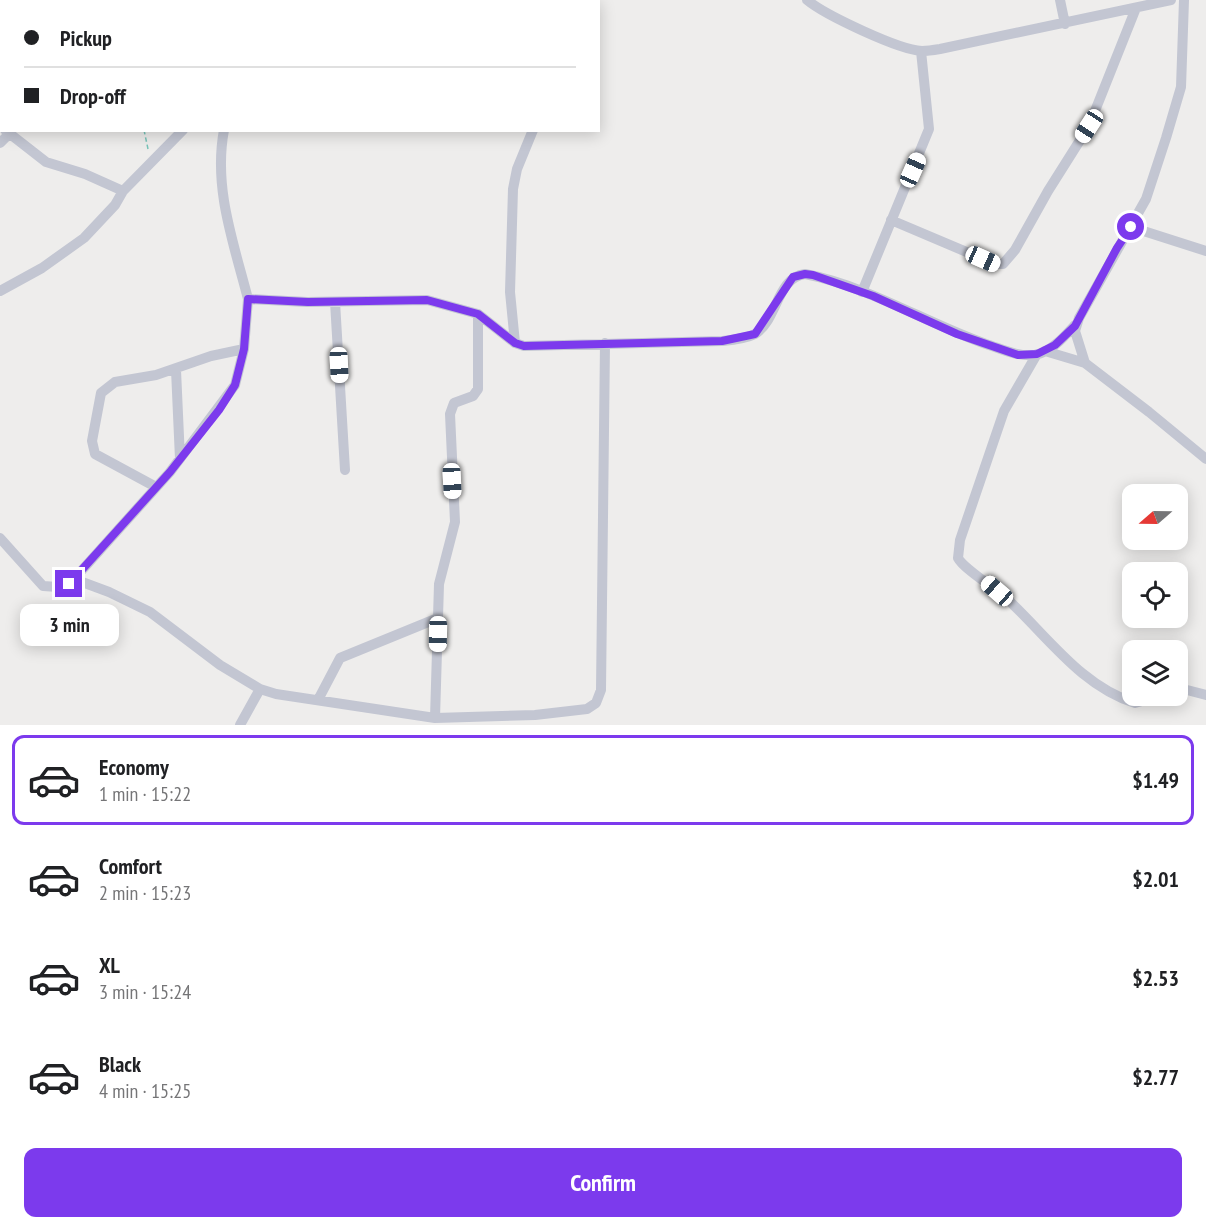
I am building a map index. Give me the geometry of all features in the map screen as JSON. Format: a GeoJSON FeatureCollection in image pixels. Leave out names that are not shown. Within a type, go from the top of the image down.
{"type":"FeatureCollection","features":[{"type":"Feature","properties":{"kind":"street"},"geometry":{"type":"LineString","coordinates":[[1060,0],[1065,24]]}},
{"type":"Feature","properties":{"kind":"street"},"geometry":{"type":"LineString","coordinates":[[806,1],[845,23],[921,51],[1065,24],[1172,0]]}},
{"type":"Feature","properties":{"kind":"street"},"geometry":{"type":"LineString","coordinates":[[1122,697],[1101,687],[1063,655],[1006,599],[958,558],[960,540],[1004,411],[1041,353],[1075,326],[1146,199],[1181,87],[1184,0]]}},
{"type":"Feature","properties":{"kind":"street"},"geometry":{"type":"LineString","coordinates":[[891,220],[995,264],[1003,264],[1015,250],[1048,191],[1089,126],[1136,8]]}},
{"type":"Feature","properties":{"kind":"street"},"geometry":{"type":"LineString","coordinates":[[862,292],[929,129],[921,51]]}},
{"type":"Feature","properties":{"kind":"street"},"geometry":{"type":"LineString","coordinates":[[8,132],[46,162],[85,174],[123,191]]}},
{"type":"Feature","properties":{"kind":"street"},"geometry":{"type":"LineString","coordinates":[[0,291],[42,268],[84,238],[115,205],[123,191],[181,132]]}},
{"type":"Feature","properties":{"kind":"street"},"geometry":{"type":"LineString","coordinates":[[0,538],[43,586],[58,587],[74,579],[180,459],[235,385],[244,349],[248,299],[226,215],[220,151],[224,132]]}},
{"type":"Feature","properties":{"kind":"street"},"geometry":{"type":"LineString","coordinates":[[515,343],[510,292],[513,189],[517,169],[532,132]]}},
{"type":"Feature","properties":{"kind":"street"},"geometry":{"type":"LineString","coordinates":[[1131,227],[1206,251]]}},
{"type":"Feature","properties":{"kind":"street"},"geometry":{"type":"LineString","coordinates":[[248,299],[335,302],[427,300],[478,314],[515,343],[524,346],[722,341],[747,337],[760,329],[790,281],[798,275],[813,275],[862,292],[957,334],[1018,355],[1041,353],[1084,363],[1206,459]]}},
{"type":"Feature","properties":{"kind":"street"},"geometry":{"type":"LineString","coordinates":[[335,302],[345,470]]}},
{"type":"Feature","properties":{"kind":"street"},"geometry":{"type":"LineString","coordinates":[[435,718],[439,584],[455,522],[450,414],[454,403],[473,396],[478,389],[478,314]]}},
{"type":"Feature","properties":{"kind":"street"},"geometry":{"type":"LineString","coordinates":[[1075,326],[1084,363]]}},
{"type":"Feature","properties":{"kind":"street"},"geometry":{"type":"LineString","coordinates":[[74,579],[109,592],[150,612],[202,652],[260,689],[435,718],[556,713],[587,709],[599,698],[605,343]]}},
{"type":"Feature","properties":{"kind":"street"},"geometry":{"type":"LineString","coordinates":[[156,487],[126,469],[96,456],[92,441],[101,393],[115,382],[176,370],[211,356],[244,349]]}},
{"type":"Feature","properties":{"kind":"street"},"geometry":{"type":"LineString","coordinates":[[176,370],[180,459]]}},
{"type":"Feature","properties":{"kind":"street"},"geometry":{"type":"LineString","coordinates":[[319,698],[340,658],[438,618]]}},
{"type":"Feature","properties":{"kind":"street"},"geometry":{"type":"LineString","coordinates":[[240,725],[260,689]]}},
{"type":"Feature","properties":{"kind":"street"},"geometry":{"type":"LineString","coordinates":[[1188,690],[1206,695]]}},
{"type":"Feature","properties":{"kind":"path"},"geometry":{"type":"LineString","coordinates":[[144,132],[152,164]]}},
{"type":"Feature","properties":{"kind":"route"},"geometry":{"type":"LineString","coordinates":[[69,584],[170,472],[219,410],[235,385],[244,349],[248,299],[308,302],[427,300],[439,302],[478,314],[515,343],[524,346],[722,341],[755,334],[793,277],[805,274],[873,296],[957,334],[1024,356],[1045,351],[1075,326],[1117,248],[1131,227]]}}]}
